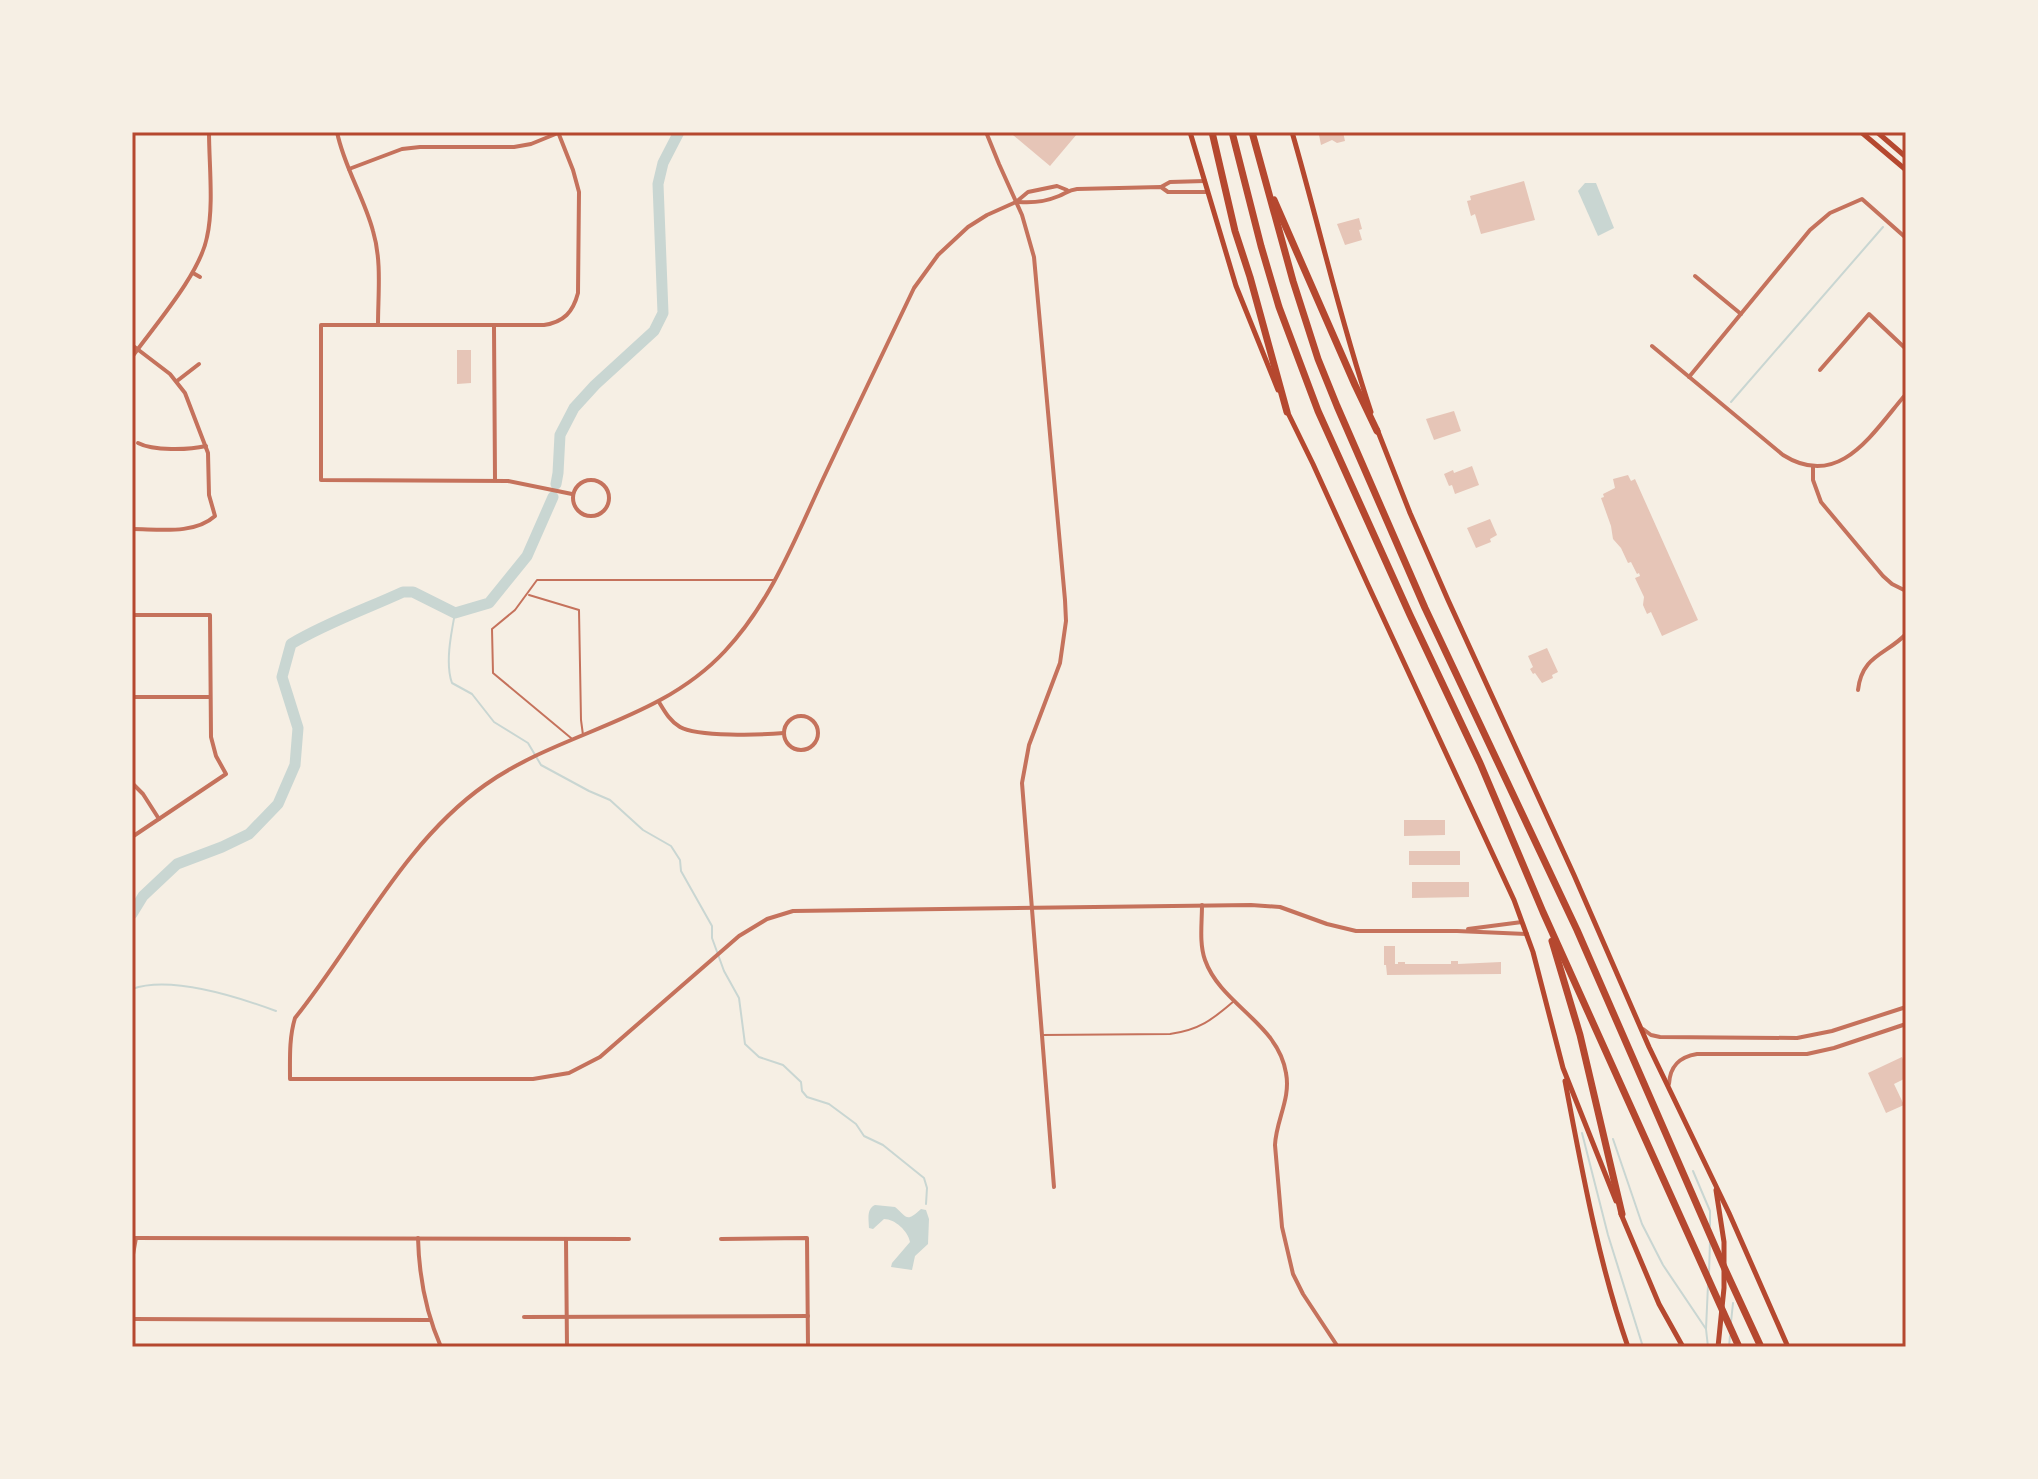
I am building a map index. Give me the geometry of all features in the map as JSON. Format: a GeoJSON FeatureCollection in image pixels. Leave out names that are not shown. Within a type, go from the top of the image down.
{"type":"FeatureCollection","features":[{"type":"Feature","properties":{"kind":"highway"},"geometry":{"type":"LineString","coordinates":[[1212,132],[1235,231],[1287,412]]}},
{"type":"Feature","properties":{"kind":"highway"},"geometry":{"type":"LineString","coordinates":[[1232,132],[1279,307],[1318,411],[1480,763],[1543,912],[1739,1347]]}},
{"type":"Feature","properties":{"kind":"highway"},"geometry":{"type":"LineString","coordinates":[[1252,132],[1281,240],[1318,359],[1337,406],[1425,608],[1577,930],[1761,1347]]}},
{"type":"Feature","properties":{"kind":"highway"},"geometry":{"type":"LineString","coordinates":[[1261,170],[1377,431]]}},
{"type":"Feature","properties":{"kind":"highway"},"geometry":{"type":"LineString","coordinates":[[1543,912],[1580,1035],[1622,1214]]}},
{"type":"Feature","properties":{"kind":"main road"},"geometry":{"type":"LineString","coordinates":[[1190,132],[1236,286],[1287,412],[1489,844],[1527,934],[1563,1068],[1604,1268],[1628,1347]]}},
{"type":"Feature","properties":{"kind":"main road"},"geometry":{"type":"LineString","coordinates":[[1292,132],[1377,431],[1413,519],[1640,1027],[1716,1185],[1788,1347]]}},
{"type":"Feature","properties":{"kind":"main road"},"geometry":{"type":"LineString","coordinates":[[1861,132],[1906,170]]}},
{"type":"Feature","properties":{"kind":"main road"},"geometry":{"type":"LineString","coordinates":[[1877,132],[1906,157]]}},
{"type":"Feature","properties":{"kind":"main road"},"geometry":{"type":"LineString","coordinates":[[1563,1068],[1659,1304],[1683,1347]]}},
{"type":"Feature","properties":{"kind":"main road"},"geometry":{"type":"LineString","coordinates":[[1716,1185],[1724,1242],[1724,1288],[1718,1347]]}},
{"type":"Feature","properties":{"kind":"street"},"geometry":{"type":"LineString","coordinates":[[132,357],[193,273],[205,248],[209,227],[209,132]]}},
{"type":"Feature","properties":{"kind":"street"},"geometry":{"type":"LineString","coordinates":[[337,132],[376,242],[378,325]]}},
{"type":"Feature","properties":{"kind":"street"},"geometry":{"type":"LineString","coordinates":[[986,132],[1028,235],[1037,279],[1065,600],[1066,621],[1060,663],[1029,745],[1022,783],[1054,1187]]}},
{"type":"Feature","properties":{"kind":"street"},"geometry":{"type":"LineString","coordinates":[[349,169],[402,149],[514,147],[558,133],[579,192],[578,293],[575,304],[564,318],[554,323],[494,326],[321,325],[321,480],[495,480],[572,494]]}},
{"type":"Feature","properties":{"kind":"street"},"geometry":{"type":"LineString","coordinates":[[1205,181],[1170,182],[1161,187],[1042,188],[1028,192],[1016,202],[987,215],[952,240],[917,283],[765,600],[726,650],[705,671],[659,702],[520,763],[473,794],[428,835],[295,1018],[290,1049],[290,1079],[533,1079],[569,1073],[600,1057],[739,936],[767,919],[793,911],[1253,905],[1280,907],[1356,931],[1527,934]]}},
{"type":"Feature","properties":{"kind":"street"},"geometry":{"type":"LineString","coordinates":[[1161,187],[1168,192],[1207,192]]}},
{"type":"Feature","properties":{"kind":"street"},"geometry":{"type":"LineString","coordinates":[[1016,202],[1030,203],[1060,196],[1067,190]]}},
{"type":"Feature","properties":{"kind":"street"},"geometry":{"type":"LineString","coordinates":[[1689,377],[1816,222],[1830,213],[1862,199],[1906,238]]}},
{"type":"Feature","properties":{"kind":"street"},"geometry":{"type":"LineString","coordinates":[[193,273],[200,277]]}},
{"type":"Feature","properties":{"kind":"street"},"geometry":{"type":"LineString","coordinates":[[1695,276],[1741,314]]}},
{"type":"Feature","properties":{"kind":"street"},"geometry":{"type":"LineString","coordinates":[[1820,370],[1869,314],[1906,349]]}},
{"type":"Feature","properties":{"kind":"street"},"geometry":{"type":"LineString","coordinates":[[494,326],[495,480]]}},
{"type":"Feature","properties":{"kind":"street"},"geometry":{"type":"LineString","coordinates":[[132,345],[177,381],[185,393],[206,446],[211,504],[215,516],[195,527],[132,529]]}},
{"type":"Feature","properties":{"kind":"street"},"geometry":{"type":"LineString","coordinates":[[1652,346],[1783,455],[1797,463],[1813,466],[1835,464],[1852,455],[1906,394]]}},
{"type":"Feature","properties":{"kind":"street"},"geometry":{"type":"LineString","coordinates":[[177,381],[199,364]]}},
{"type":"Feature","properties":{"kind":"street"},"geometry":{"type":"LineString","coordinates":[[138,443],[149,447],[206,446]]}},
{"type":"Feature","properties":{"kind":"street"},"geometry":{"type":"LineString","coordinates":[[1813,466],[1816,489],[1827,510],[1883,576],[1906,591]]}},
{"type":"Feature","properties":{"kind":"street"},"geometry":{"type":"LineString","coordinates":[[594,480],[606,487],[609,501],[601,513],[587,516],[575,508],[572,494],[580,482],[594,480]]}},
{"type":"Feature","properties":{"kind":"street"},"geometry":{"type":"LineString","coordinates":[[132,615],[210,615],[212,744],[226,774],[132,837]]}},
{"type":"Feature","properties":{"kind":"street"},"geometry":{"type":"LineString","coordinates":[[1858,690],[1866,664],[1906,634]]}},
{"type":"Feature","properties":{"kind":"street"},"geometry":{"type":"LineString","coordinates":[[132,697],[210,697]]}},
{"type":"Feature","properties":{"kind":"street"},"geometry":{"type":"LineString","coordinates":[[659,702],[677,725],[693,732],[784,733]]}},
{"type":"Feature","properties":{"kind":"street"},"geometry":{"type":"LineString","coordinates":[[801,716],[813,721],[818,733],[813,745],[801,750],[789,745],[784,733],[789,721],[801,716]]}},
{"type":"Feature","properties":{"kind":"street"},"geometry":{"type":"LineString","coordinates":[[132,783],[159,819]]}},
{"type":"Feature","properties":{"kind":"street"},"geometry":{"type":"LineString","coordinates":[[1202,905],[1203,955],[1210,971],[1273,1041],[1284,1062],[1287,1094],[1275,1145],[1285,1243],[1296,1282],[1338,1347]]}},
{"type":"Feature","properties":{"kind":"street"},"geometry":{"type":"LineString","coordinates":[[1457,931],[1522,922]]}},
{"type":"Feature","properties":{"kind":"street"},"geometry":{"type":"LineString","coordinates":[[1640,1027],[1660,1037],[1797,1038],[1832,1031],[1906,1007]]}},
{"type":"Feature","properties":{"kind":"street"},"geometry":{"type":"LineString","coordinates":[[1668,1087],[1675,1064],[1687,1056],[1815,1052],[1906,1024]]}},
{"type":"Feature","properties":{"kind":"street"},"geometry":{"type":"LineString","coordinates":[[132,1260],[134,1238],[629,1239]]}},
{"type":"Feature","properties":{"kind":"street"},"geometry":{"type":"LineString","coordinates":[[418,1238],[420,1271],[430,1320],[441,1347]]}},
{"type":"Feature","properties":{"kind":"street"},"geometry":{"type":"LineString","coordinates":[[721,1239],[807,1238],[808,1347]]}},
{"type":"Feature","properties":{"kind":"street"},"geometry":{"type":"LineString","coordinates":[[566,1239],[567,1347]]}},
{"type":"Feature","properties":{"kind":"street"},"geometry":{"type":"LineString","coordinates":[[524,1317],[808,1316]]}},
{"type":"Feature","properties":{"kind":"street"},"geometry":{"type":"LineString","coordinates":[[132,1319],[430,1320]]}},
{"type":"Feature","properties":{"kind":"lane"},"geometry":{"type":"LineString","coordinates":[[573,740],[493,673],[492,629],[515,610],[537,580],[775,580]]}},
{"type":"Feature","properties":{"kind":"lane"},"geometry":{"type":"LineString","coordinates":[[527,594],[579,610],[583,736]]}},
{"type":"Feature","properties":{"kind":"lane"},"geometry":{"type":"LineString","coordinates":[[1042,1035],[1185,1032],[1213,1019],[1234,1000]]}},
{"type":"Feature","properties":{"kind":"shaded area"},"geometry":{"type":"Polygon","coordinates":[[[1585,183],[1596,183],[1614,228],[1598,236],[1578,191],[1585,183]]]}},
{"type":"Feature","properties":{"kind":"shaded area"},"geometry":{"type":"Polygon","coordinates":[[[875,1205],[895,1207],[907,1217],[921,1209],[926,1210],[929,1219],[928,1244],[915,1256],[912,1270],[891,1267],[910,1242],[909,1238],[897,1223],[884,1219],[873,1229],[869,1228],[869,1212],[875,1205]]]}},
{"type":"Feature","properties":{"kind":"building"},"geometry":{"type":"Polygon","coordinates":[[[1016,132],[1077,134],[1050,166],[1013,135],[1016,132]]]}},
{"type":"Feature","properties":{"kind":"building"},"geometry":{"type":"Polygon","coordinates":[[[1343,132],[1345,141],[1337,143],[1332,140],[1321,145],[1319,135],[1343,132]]]}},
{"type":"Feature","properties":{"kind":"building"},"geometry":{"type":"Polygon","coordinates":[[[1524,181],[1535,220],[1481,234],[1475,214],[1471,216],[1467,201],[1471,200],[1470,196],[1524,181]]]}},
{"type":"Feature","properties":{"kind":"building"},"geometry":{"type":"Polygon","coordinates":[[[1359,218],[1362,240],[1345,245],[1337,224],[1359,218]]]}},
{"type":"Feature","properties":{"kind":"building"},"geometry":{"type":"Polygon","coordinates":[[[457,350],[471,350],[471,383],[457,384],[457,350]]]}},
{"type":"Feature","properties":{"kind":"building"},"geometry":{"type":"Polygon","coordinates":[[[1454,411],[1461,431],[1434,440],[1426,419],[1454,411]]]}},
{"type":"Feature","properties":{"kind":"building"},"geometry":{"type":"Polygon","coordinates":[[[1472,466],[1479,485],[1455,494],[1444,474],[1472,466]]]}},
{"type":"Feature","properties":{"kind":"building"},"geometry":{"type":"Polygon","coordinates":[[[1628,475],[1631,481],[1635,479],[1698,620],[1662,636],[1651,612],[1647,614],[1643,605],[1644,597],[1635,578],[1640,576],[1639,573],[1631,562],[1628,563],[1613,539],[1601,498],[1615,488],[1613,479],[1628,475]]]}},
{"type":"Feature","properties":{"kind":"building"},"geometry":{"type":"Polygon","coordinates":[[[1490,519],[1497,535],[1490,539],[1491,542],[1476,548],[1467,528],[1490,519]]]}},
{"type":"Feature","properties":{"kind":"building"},"geometry":{"type":"Polygon","coordinates":[[[1547,648],[1558,672],[1542,683],[1530,669],[1533,667],[1528,656],[1547,648]]]}},
{"type":"Feature","properties":{"kind":"building"},"geometry":{"type":"Polygon","coordinates":[[[1404,820],[1445,820],[1445,835],[1404,836],[1404,820]]]}},
{"type":"Feature","properties":{"kind":"building"},"geometry":{"type":"Polygon","coordinates":[[[1409,851],[1460,851],[1460,865],[1409,865],[1409,851]]]}},
{"type":"Feature","properties":{"kind":"building"},"geometry":{"type":"Polygon","coordinates":[[[1412,882],[1469,882],[1469,897],[1412,898],[1412,882]]]}},
{"type":"Feature","properties":{"kind":"building"},"geometry":{"type":"Polygon","coordinates":[[[1384,946],[1395,946],[1395,964],[1501,962],[1501,974],[1387,975],[1384,946]]]}},
{"type":"Feature","properties":{"kind":"building"},"geometry":{"type":"Polygon","coordinates":[[[1902,1057],[1906,1078],[1894,1084],[1904,1105],[1886,1113],[1868,1073],[1902,1057]]]}},
{"type":"Feature","properties":{"kind":"waterway"},"geometry":{"type":"LineString","coordinates":[[556,484],[560,435],[574,408],[654,331],[663,313],[658,184],[663,163],[679,132]]}},
{"type":"Feature","properties":{"kind":"waterway"},"geometry":{"type":"LineString","coordinates":[[1731,402],[1883,227]]}},
{"type":"Feature","properties":{"kind":"waterway"},"geometry":{"type":"LineString","coordinates":[[132,914],[143,896],[177,864],[249,834],[278,804],[295,765],[298,728],[282,677],[291,644],[403,592],[413,592],[455,613],[489,603],[527,556],[553,497]]}},
{"type":"Feature","properties":{"kind":"waterway"},"geometry":{"type":"LineString","coordinates":[[455,613],[449,658],[452,683],[472,694],[494,722],[528,743],[541,765],[610,800],[643,830],[671,846],[680,860],[681,871],[712,926],[712,938],[724,971],[739,998],[745,1044],[759,1057],[783,1065],[801,1082],[802,1091],[807,1097],[829,1104],[856,1124],[864,1136],[883,1145],[924,1178],[926,1204]]}},
{"type":"Feature","properties":{"kind":"waterway"},"geometry":{"type":"LineString","coordinates":[[132,989],[148,985],[185,986],[224,994],[276,1011]]}},
{"type":"Feature","properties":{"kind":"waterway"},"geometry":{"type":"LineString","coordinates":[[1582,1133],[1608,1235],[1643,1347]]}},
{"type":"Feature","properties":{"kind":"waterway"},"geometry":{"type":"LineString","coordinates":[[1613,1139],[1642,1224],[1663,1265],[1706,1329]]}},
{"type":"Feature","properties":{"kind":"waterway"},"geometry":{"type":"LineString","coordinates":[[1693,1171],[1710,1211],[1710,1226]]}},
{"type":"Feature","properties":{"kind":"waterway"},"geometry":{"type":"LineString","coordinates":[[1709,1274],[1710,1241]]}},
{"type":"Feature","properties":{"kind":"waterway"},"geometry":{"type":"LineString","coordinates":[[1708,1285],[1708,1347]]}},
{"type":"Feature","properties":{"kind":"waterway"},"geometry":{"type":"LineString","coordinates":[[1731,1322],[1733,1303]]}},
{"type":"Feature","properties":{"kind":"waterway"},"geometry":{"type":"LineString","coordinates":[[1729,1347],[1730,1336]]}}]}
